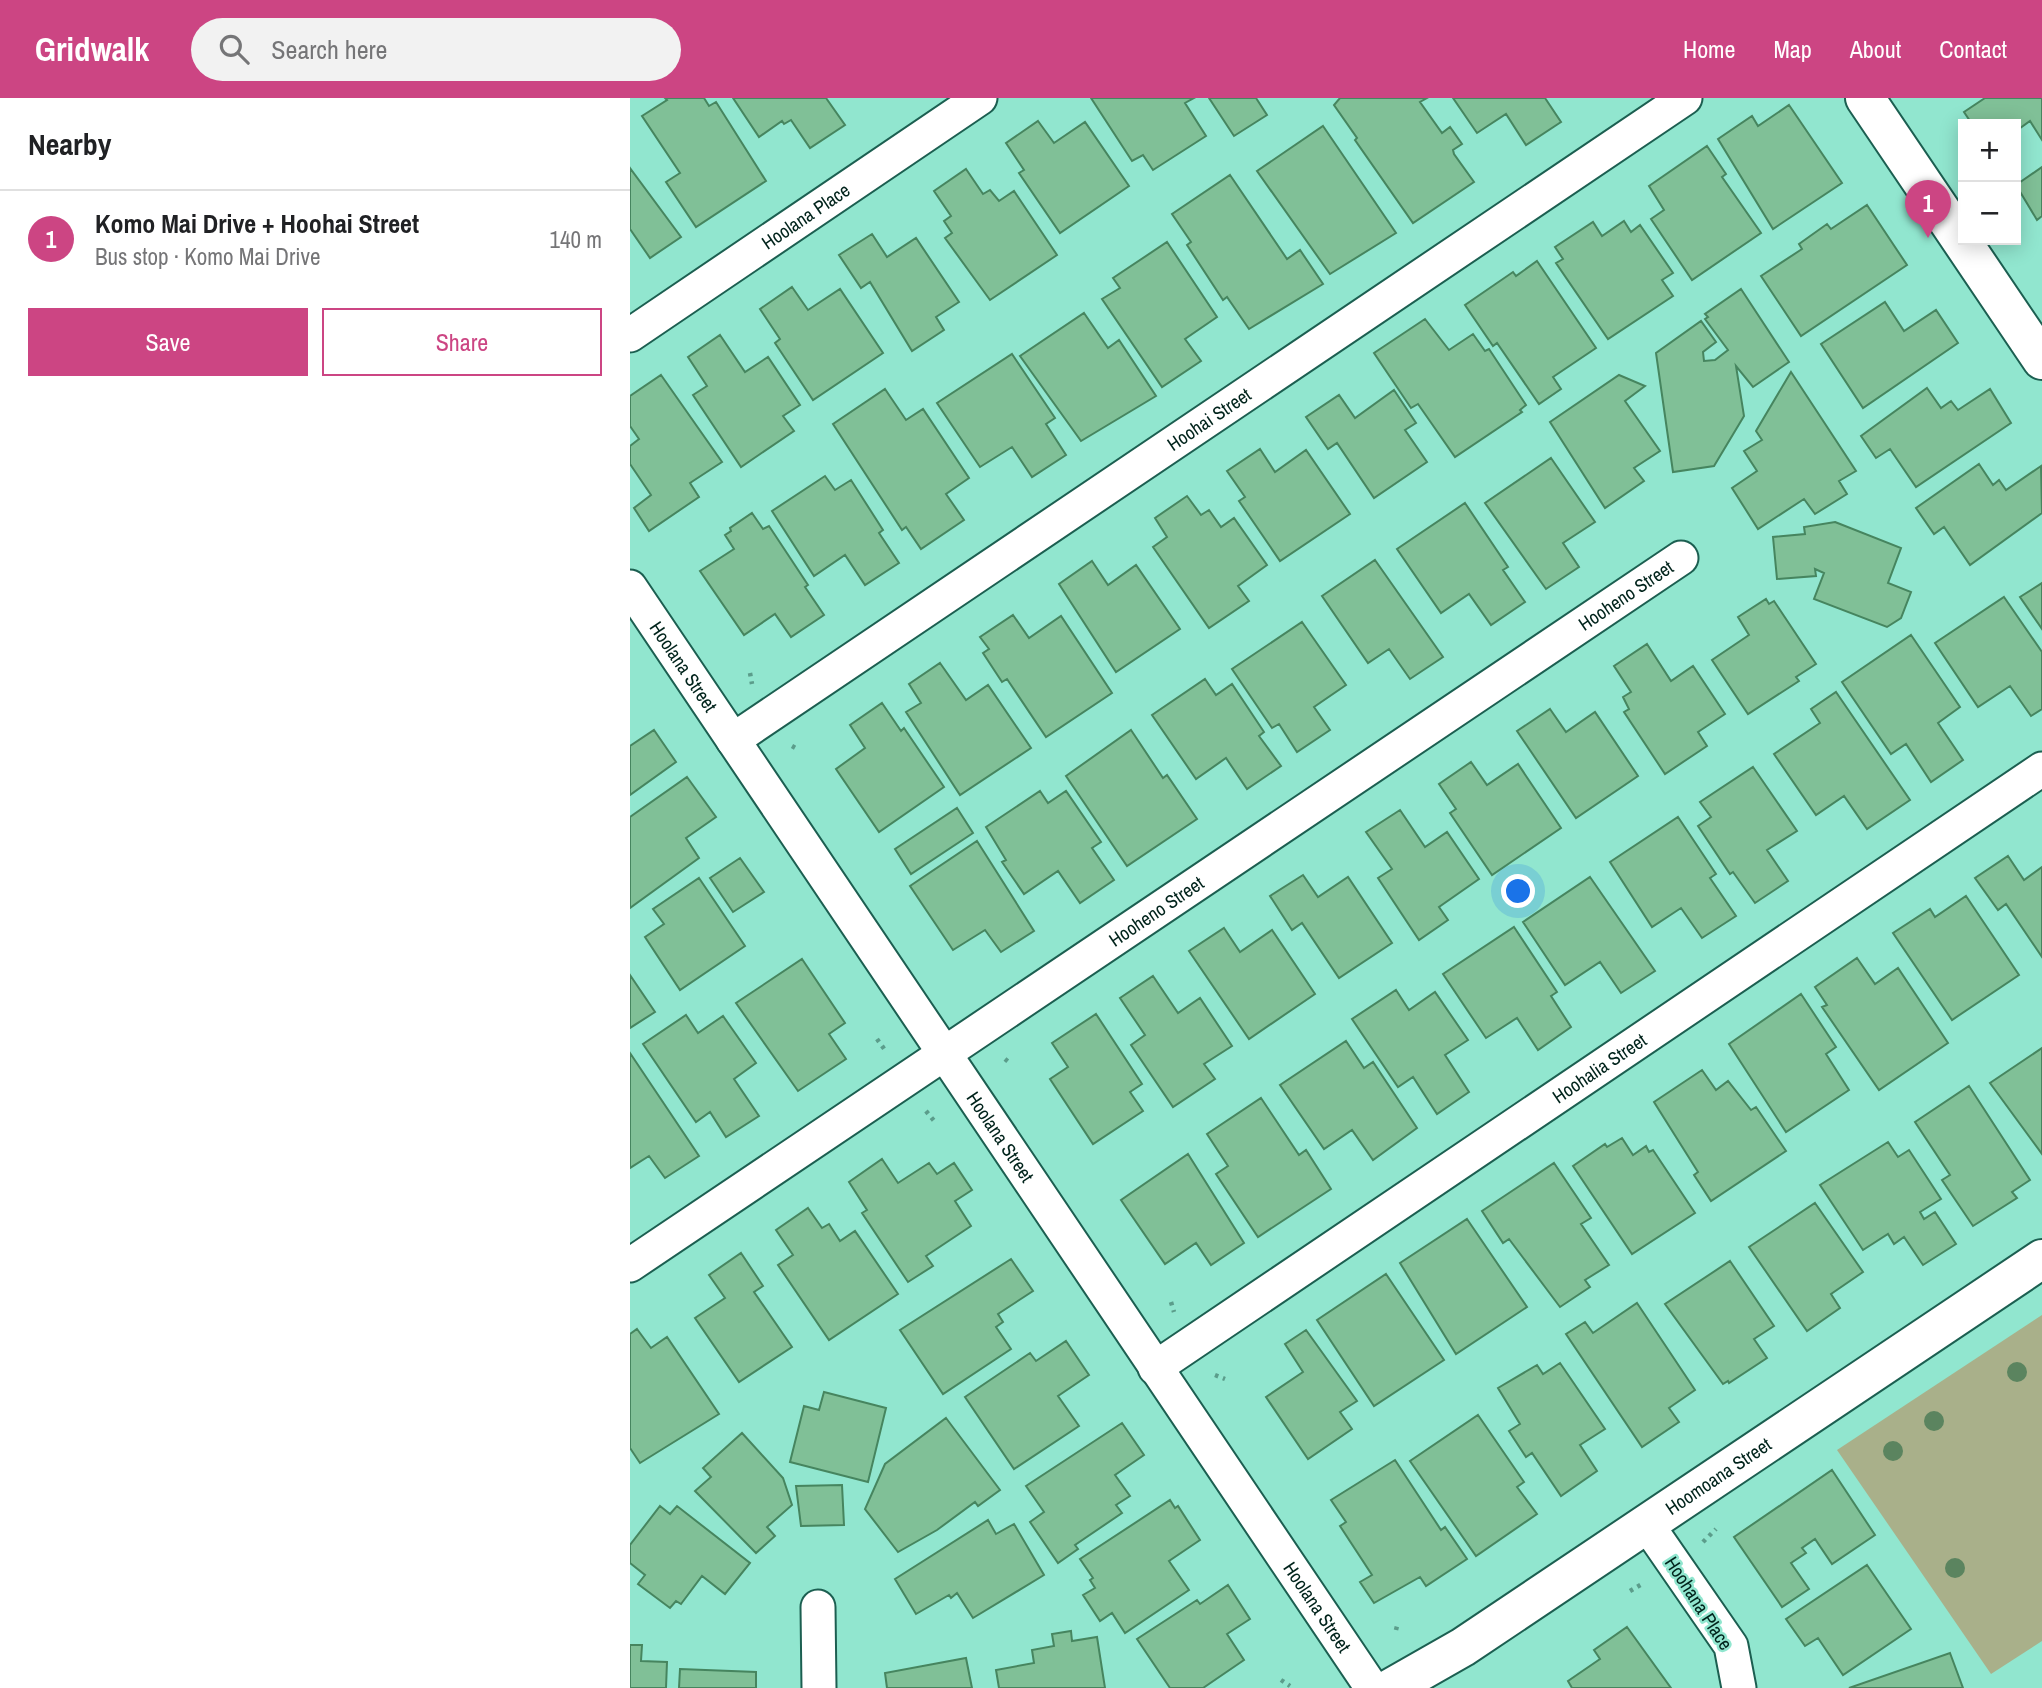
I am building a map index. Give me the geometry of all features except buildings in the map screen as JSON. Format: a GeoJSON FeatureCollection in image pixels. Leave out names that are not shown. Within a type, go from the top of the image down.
{"type":"FeatureCollection","features":[{"type":"Feature","properties":{"kind":"street","name":"Hoolana Place"},"geometry":{"type":"LineString","coordinates":[[630,335],[980,98]]}},
{"type":"Feature","properties":{"kind":"street","name":"Hoohai Street"},"geometry":{"type":"LineString","coordinates":[[733,740],[1685,98]]}},
{"type":"Feature","properties":{"kind":"street"},"geometry":{"type":"LineString","coordinates":[[1865,98],[2042,360]]}},
{"type":"Feature","properties":{"kind":"street","name":"Hooheno Street"},"geometry":{"type":"LineString","coordinates":[[630,1265],[1681,558]]}},
{"type":"Feature","properties":{"kind":"street","name":"Hoolana Street"},"geometry":{"type":"LineString","coordinates":[[630,587],[1372,1688]]}},
{"type":"Feature","properties":{"kind":"street","name":"Hoohalia Street"},"geometry":{"type":"LineString","coordinates":[[1155,1368],[2042,769]]}},
{"type":"Feature","properties":{"kind":"street","name":"Hoomoana Street"},"geometry":{"type":"LineString","coordinates":[[1391,1688],[1463,1647],[2042,1259]]}},
{"type":"Feature","properties":{"kind":"street","name":"Hoohana Place"},"geometry":{"type":"LineString","coordinates":[[1646,1523],[1731,1646],[1739,1688]]}},
{"type":"Feature","properties":{"kind":"street"},"geometry":{"type":"LineString","coordinates":[[818,1607],[819,1688]]}},
{"type":"Feature","properties":{"kind":"path"},"geometry":{"type":"LineString","coordinates":[[750,673],[751,684]]}},
{"type":"Feature","properties":{"kind":"path"},"geometry":{"type":"LineString","coordinates":[[792,746],[799,750]]}},
{"type":"Feature","properties":{"kind":"path"},"geometry":{"type":"LineString","coordinates":[[877,1039],[886,1050]]}},
{"type":"Feature","properties":{"kind":"path"},"geometry":{"type":"LineString","coordinates":[[1004,1059],[1011,1065]]}},
{"type":"Feature","properties":{"kind":"path"},"geometry":{"type":"LineString","coordinates":[[926,1111],[935,1122]]}},
{"type":"Feature","properties":{"kind":"path"},"geometry":{"type":"LineString","coordinates":[[1171,1302],[1174,1312]]}},
{"type":"Feature","properties":{"kind":"path"},"geometry":{"type":"LineString","coordinates":[[1216,1374],[1225,1379]]}},
{"type":"Feature","properties":{"kind":"path"},"geometry":{"type":"LineString","coordinates":[[1703,1542],[1716,1529]]}},
{"type":"Feature","properties":{"kind":"path"},"geometry":{"type":"LineString","coordinates":[[1630,1591],[1642,1584]]}},
{"type":"Feature","properties":{"kind":"path"},"geometry":{"type":"LineString","coordinates":[[1396,1630],[1398,1622]]}},
{"type":"Feature","properties":{"kind":"path"},"geometry":{"type":"LineString","coordinates":[[1282,1680],[1290,1686]]}},
{"type":"Feature","properties":{"kind":"green space"},"geometry":{"type":"Polygon","coordinates":[[[2042,1315],[2042,1641],[1991,1674],[1837,1450],[2042,1315]]]}},
{"type":"Feature","properties":{"kind":"place","name":"Komo Mai Drive + Hoohai Street"},"geometry":{"type":"Point","coordinates":[1928,238]}}]}
